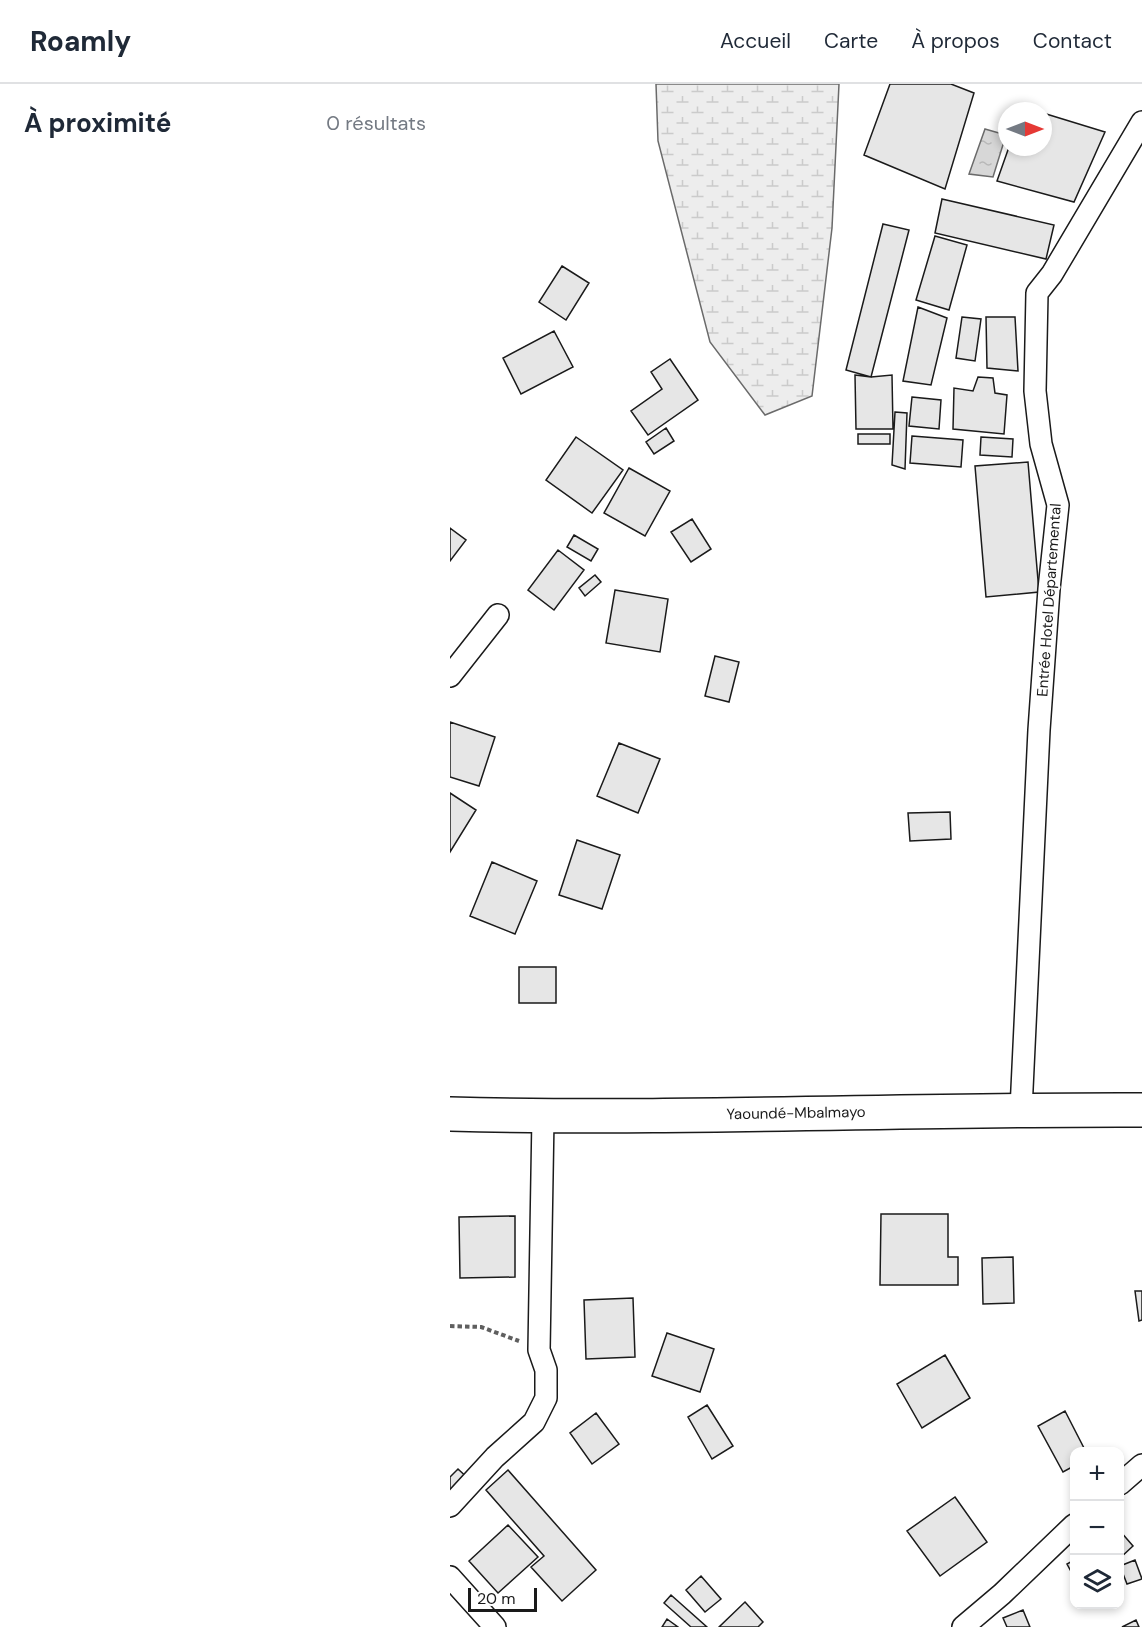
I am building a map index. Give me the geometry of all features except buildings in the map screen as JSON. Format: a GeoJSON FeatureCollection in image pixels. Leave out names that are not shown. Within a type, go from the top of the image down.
{"type":"FeatureCollection","features":[{"type":"Feature","properties":{"kind":"highway","name":"Yaoundé-Mbalmayo"},"geometry":{"type":"LineString","coordinates":[[450,1114],[543,1117],[1142,1110]]}},
{"type":"Feature","properties":{"kind":"street","name":"Entrée Hotel Départemental"},"geometry":{"type":"LineString","coordinates":[[1021,1110],[1039,730],[1048,589],[1058,505],[1041,444],[1035,392],[1037,292],[1052,274],[1142,122]]}},
{"type":"Feature","properties":{"kind":"street"},"geometry":{"type":"LineString","coordinates":[[450,676],[498,615]]}},
{"type":"Feature","properties":{"kind":"street"},"geometry":{"type":"LineString","coordinates":[[450,1506],[495,1457],[534,1422],[546,1398],[546,1370],[539,1350],[543,1117]]}},
{"type":"Feature","properties":{"kind":"street"},"geometry":{"type":"LineString","coordinates":[[1124,1480],[1142,1465]]}},
{"type":"Feature","properties":{"kind":"street"},"geometry":{"type":"LineString","coordinates":[[963,1627],[1002,1594],[1070,1529]]}},
{"type":"Feature","properties":{"kind":"street"},"geometry":{"type":"LineString","coordinates":[[450,1577],[495,1627]]}},
{"type":"Feature","properties":{"kind":"path"},"geometry":{"type":"LineString","coordinates":[[450,1326],[482,1327],[539,1350]]}},
{"type":"Feature","properties":{"kind":"green space"},"geometry":{"type":"Polygon","coordinates":[[[656,84],[839,84],[832,228],[812,396],[765,415],[710,342],[658,141],[656,84]]]}},
{"type":"Feature","properties":{"kind":"water"},"geometry":{"type":"Polygon","coordinates":[[[985,129],[998,133],[1000,156],[993,177],[969,174],[985,129]]]}}]}
